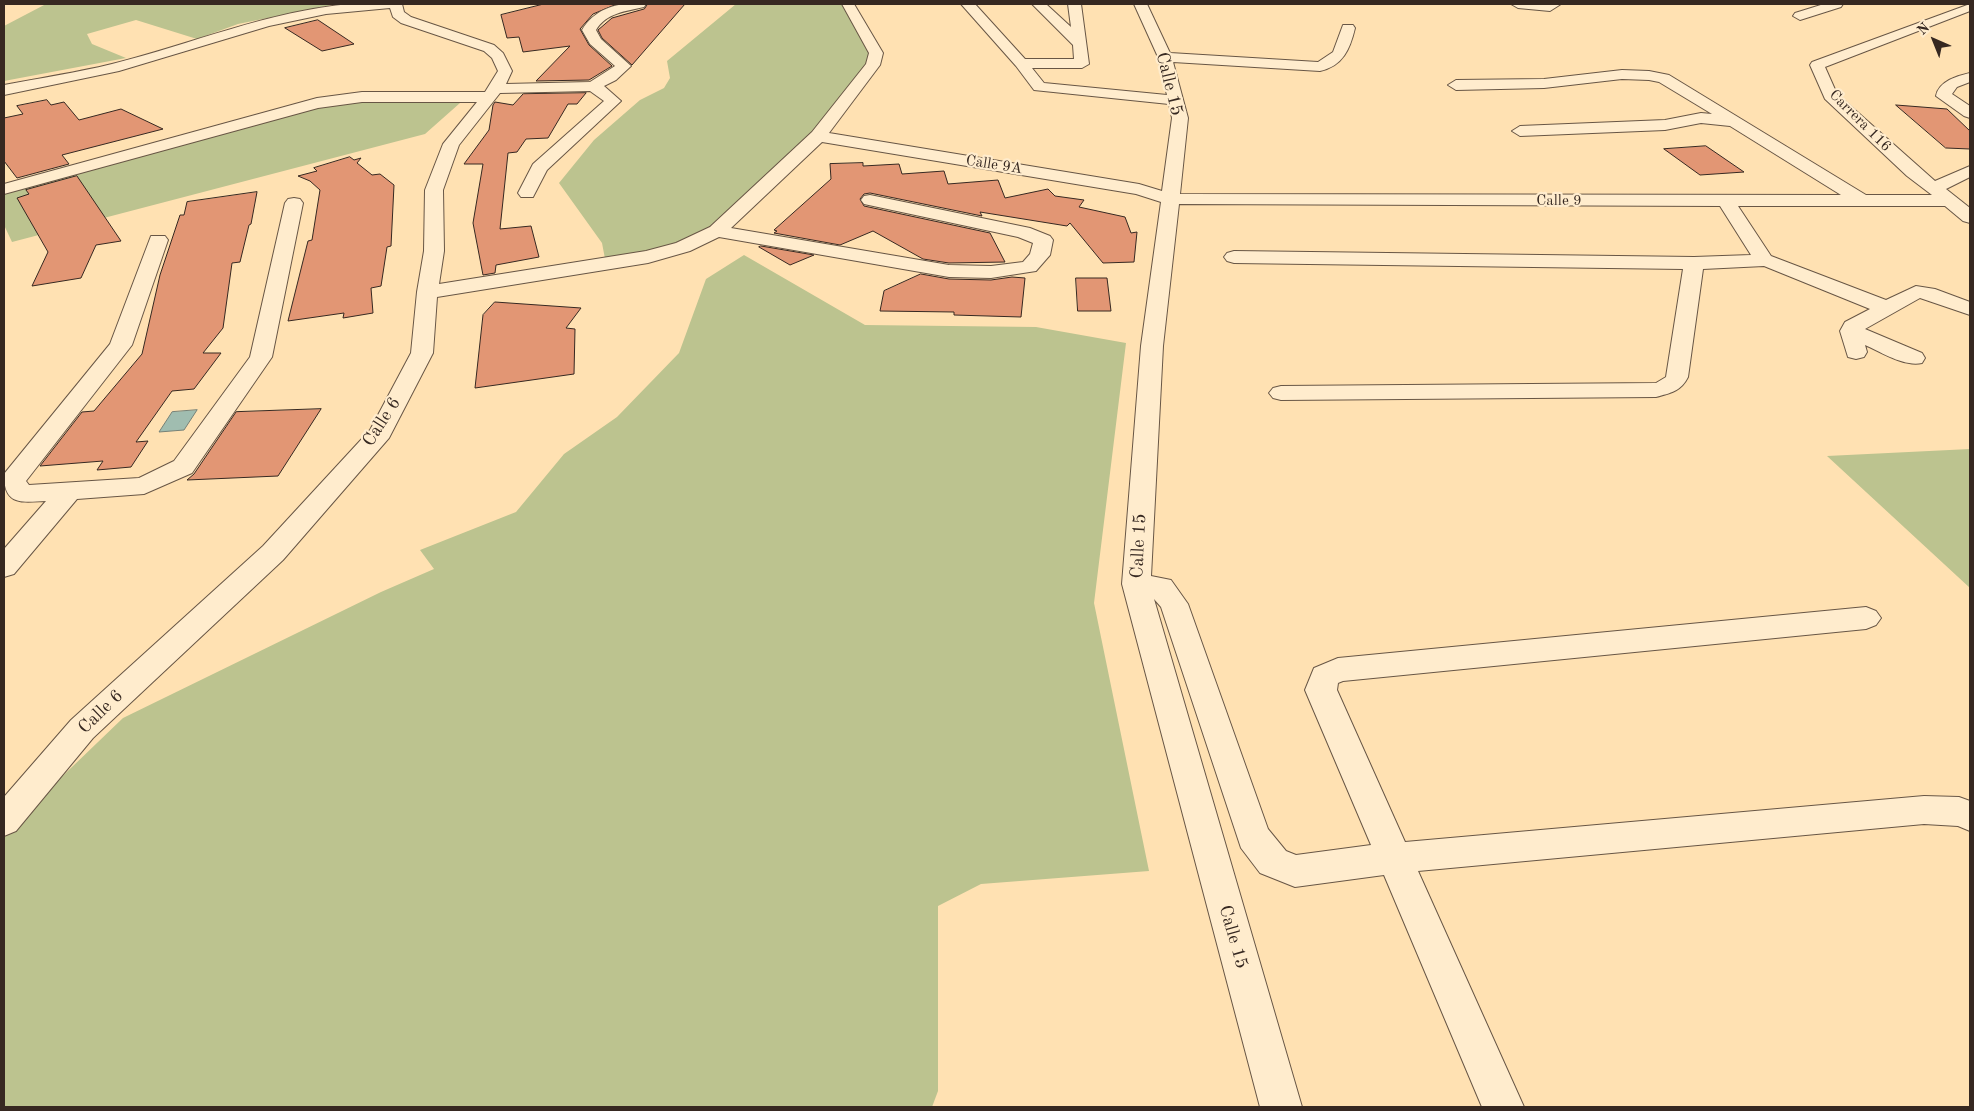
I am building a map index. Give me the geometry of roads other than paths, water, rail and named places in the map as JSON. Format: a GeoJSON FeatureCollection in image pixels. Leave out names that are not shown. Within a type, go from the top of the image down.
{"type":"FeatureCollection","features":[{"type":"Feature","properties":{"kind":"street"},"geometry":{"type":"LineString","coordinates":[[4,90],[114,68],[266,22],[326,10],[390,4]]}},
{"type":"Feature","properties":{"kind":"street","name":"Calle 6"},"geometry":{"type":"LineString","coordinates":[[4,821],[82,729],[273,553],[380,433],[422,354],[427,292],[434,251],[434,190],[451,144],[491,93],[505,71],[498,56],[489,48],[406,20],[398,14],[396,4]]}},
{"type":"Feature","properties":{"kind":"street"},"geometry":{"type":"LineString","coordinates":[[4,189],[317,103],[362,97],[491,93],[594,86],[611,77],[624,66],[595,42],[589,30],[594,19],[606,13],[639,4]]}},
{"type":"Feature","properties":{"kind":"street"},"geometry":{"type":"LineString","coordinates":[[427,292],[648,257],[683,247],[717,231],[818,136],[873,65],[876,53],[848,4]]}},
{"type":"Feature","properties":{"kind":"street"},"geometry":{"type":"LineString","coordinates":[[968,4],[1021,63],[1039,87],[1175,100]]}},
{"type":"Feature","properties":{"kind":"street"},"geometry":{"type":"LineString","coordinates":[[1039,4],[1078,42]]}},
{"type":"Feature","properties":{"kind":"street"},"geometry":{"type":"LineString","coordinates":[[1021,63],[1082,64],[1075,4]]}},
{"type":"Feature","properties":{"kind":"street","name":"Calle 15"},"geometry":{"type":"LineString","coordinates":[[1141,4],[1165,57],[1180,118],[1152,346],[1136,584],[1281,1107]]}},
{"type":"Feature","properties":{"kind":"street"},"geometry":{"type":"LineString","coordinates":[[1518,4],[1550,7],[1554,4]]}},
{"type":"Feature","properties":{"kind":"street"},"geometry":{"type":"LineString","coordinates":[[1800,16],[1836,4]]}},
{"type":"Feature","properties":{"kind":"street","name":"Carrera 116"},"geometry":{"type":"LineString","coordinates":[[1970,7],[1817,65],[1830,96],[1933,188],[1970,217]]}},
{"type":"Feature","properties":{"kind":"street"},"geometry":{"type":"LineString","coordinates":[[1165,57],[1320,67],[1328,65],[1343,49],[1348,28]]}},
{"type":"Feature","properties":{"kind":"street"},"geometry":{"type":"LineString","coordinates":[[1456,85],[1559,83],[1620,73],[1642,73],[1664,78],[1863,201]]}},
{"type":"Feature","properties":{"kind":"street"},"geometry":{"type":"LineString","coordinates":[[1970,77],[1952,84],[1944,91],[1944,96],[1970,113]]}},
{"type":"Feature","properties":{"kind":"street"},"geometry":{"type":"LineString","coordinates":[[528,193],[539,168],[613,101],[594,86]]}},
{"type":"Feature","properties":{"kind":"street"},"geometry":{"type":"LineString","coordinates":[[1520,131],[1665,125],[1701,118],[1732,121]]}},
{"type":"Feature","properties":{"kind":"street","name":"Calle 9A"},"geometry":{"type":"LineString","coordinates":[[818,136],[1139,189],[1170,199]]}},
{"type":"Feature","properties":{"kind":"street"},"geometry":{"type":"LineString","coordinates":[[1933,188],[1970,171]]}},
{"type":"Feature","properties":{"kind":"street","name":"Calle 9"},"geometry":{"type":"LineString","coordinates":[[1170,199],[1949,201]]}},
{"type":"Feature","properties":{"kind":"street"},"geometry":{"type":"LineString","coordinates":[[717,231],[949,271],[991,272],[1029,267],[1040,255],[1043,240],[1022,232],[870,200]]}},
{"type":"Feature","properties":{"kind":"street"},"geometry":{"type":"LineString","coordinates":[[1726,201],[1764,260]]}},
{"type":"Feature","properties":{"kind":"street"},"geometry":{"type":"LineString","coordinates":[[158,240],[121,345],[12,481],[22,494],[144,486],[183,467],[261,357],[294,204]]}},
{"type":"Feature","properties":{"kind":"street"},"geometry":{"type":"LineString","coordinates":[[1234,257],[1694,263],[1764,260],[1776,263],[1886,308]]}},
{"type":"Feature","properties":{"kind":"street"},"geometry":{"type":"LineString","coordinates":[[1281,393],[1656,390],[1665,388],[1676,382],[1678,377],[1694,263]]}},
{"type":"Feature","properties":{"kind":"street"},"geometry":{"type":"LineString","coordinates":[[1850,331],[1853,327],[1912,292],[1921,292],[1970,309]]}},
{"type":"Feature","properties":{"kind":"street"},"geometry":{"type":"LineString","coordinates":[[1850,331],[1856,352]]}},
{"type":"Feature","properties":{"kind":"street"},"geometry":{"type":"LineString","coordinates":[[1850,331],[1914,358]]}},
{"type":"Feature","properties":{"kind":"street"},"geometry":{"type":"LineString","coordinates":[[4,567],[69,491]]}},
{"type":"Feature","properties":{"kind":"street"},"geometry":{"type":"LineString","coordinates":[[1136,584],[1161,587],[1174,604],[1253,837],[1273,862],[1295,871],[1395,858],[1924,810],[1959,812],[1970,816]]}},
{"type":"Feature","properties":{"kind":"street"},"geometry":{"type":"LineString","coordinates":[[1503,1107],[1321,690],[1325,676],[1338,670],[1866,618]]}}]}
